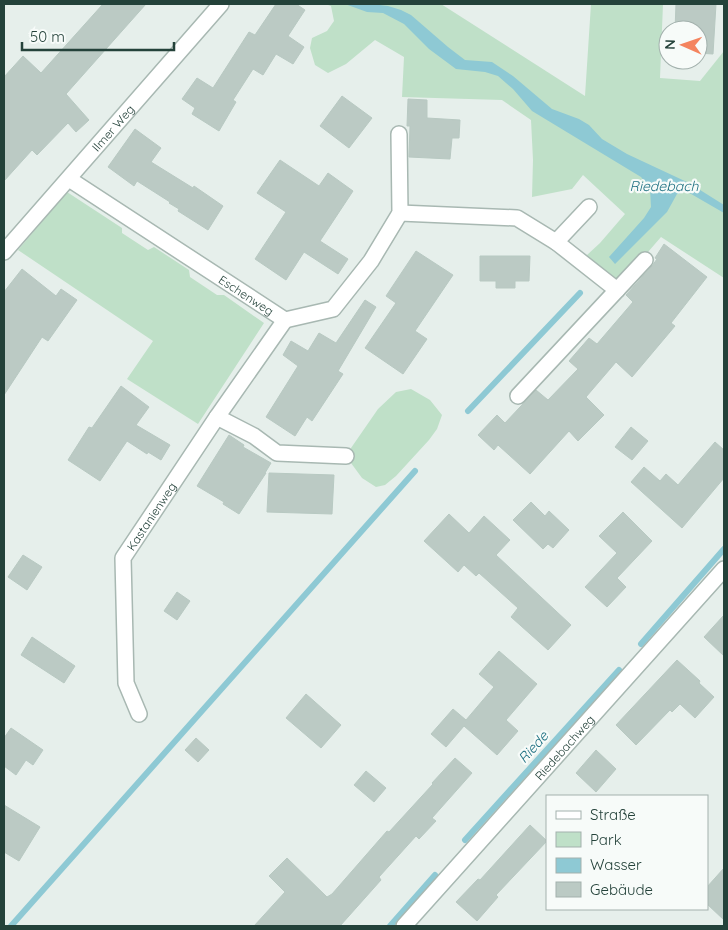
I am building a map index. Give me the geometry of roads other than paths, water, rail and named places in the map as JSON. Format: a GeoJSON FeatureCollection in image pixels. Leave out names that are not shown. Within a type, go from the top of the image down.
{"type":"FeatureCollection","features":[{"type":"Feature","properties":{"kind":"street","name":"Ilmer Weg"},"geometry":{"type":"LineString","coordinates":[[4,252],[221,4]]}},
{"type":"Feature","properties":{"kind":"street"},"geometry":{"type":"LineString","coordinates":[[399,134],[400,213],[517,218],[556,242],[618,290]]}},
{"type":"Feature","properties":{"kind":"street","name":"Eschenweg"},"geometry":{"type":"LineString","coordinates":[[69,179],[285,320],[333,309],[371,261],[400,213]]}},
{"type":"Feature","properties":{"kind":"street"},"geometry":{"type":"LineString","coordinates":[[556,242],[589,208]]}},
{"type":"Feature","properties":{"kind":"street"},"geometry":{"type":"LineString","coordinates":[[518,396],[645,260]]}},
{"type":"Feature","properties":{"kind":"street","name":"Kastanienweg"},"geometry":{"type":"LineString","coordinates":[[139,714],[126,683],[123,558],[217,417],[285,320]]}},
{"type":"Feature","properties":{"kind":"street"},"geometry":{"type":"LineString","coordinates":[[217,417],[254,436],[277,453],[346,456]]}},
{"type":"Feature","properties":{"kind":"street","name":"Riedebachweg"},"geometry":{"type":"LineString","coordinates":[[404,926],[724,570]]}},
{"type":"Feature","properties":{"kind":"water","name":"Riedebach"},"geometry":{"type":"Polygon","coordinates":[[[345,4],[388,6],[411,15],[465,60],[492,62],[513,76],[552,109],[579,119],[589,125],[602,139],[627,154],[689,183],[724,205],[724,213],[686,191],[677,194],[667,212],[615,264],[609,257],[644,218],[651,207],[650,188],[641,177],[532,111],[513,89],[498,76],[485,72],[456,69],[429,49],[404,24],[383,13],[367,12],[345,4]]]}},
{"type":"Feature","properties":{"kind":"waterway"},"geometry":{"type":"LineString","coordinates":[[468,411],[580,293]]}},
{"type":"Feature","properties":{"kind":"waterway"},"geometry":{"type":"LineString","coordinates":[[11,926],[415,471]]}},
{"type":"Feature","properties":{"kind":"waterway","name":"Riede"},"geometry":{"type":"LineString","coordinates":[[641,644],[724,549]]}},
{"type":"Feature","properties":{"kind":"waterway","name":"Riede"},"geometry":{"type":"LineString","coordinates":[[465,840],[619,670]]}},
{"type":"Feature","properties":{"kind":"waterway","name":"Riede"},"geometry":{"type":"LineString","coordinates":[[390,926],[435,875]]}}]}
